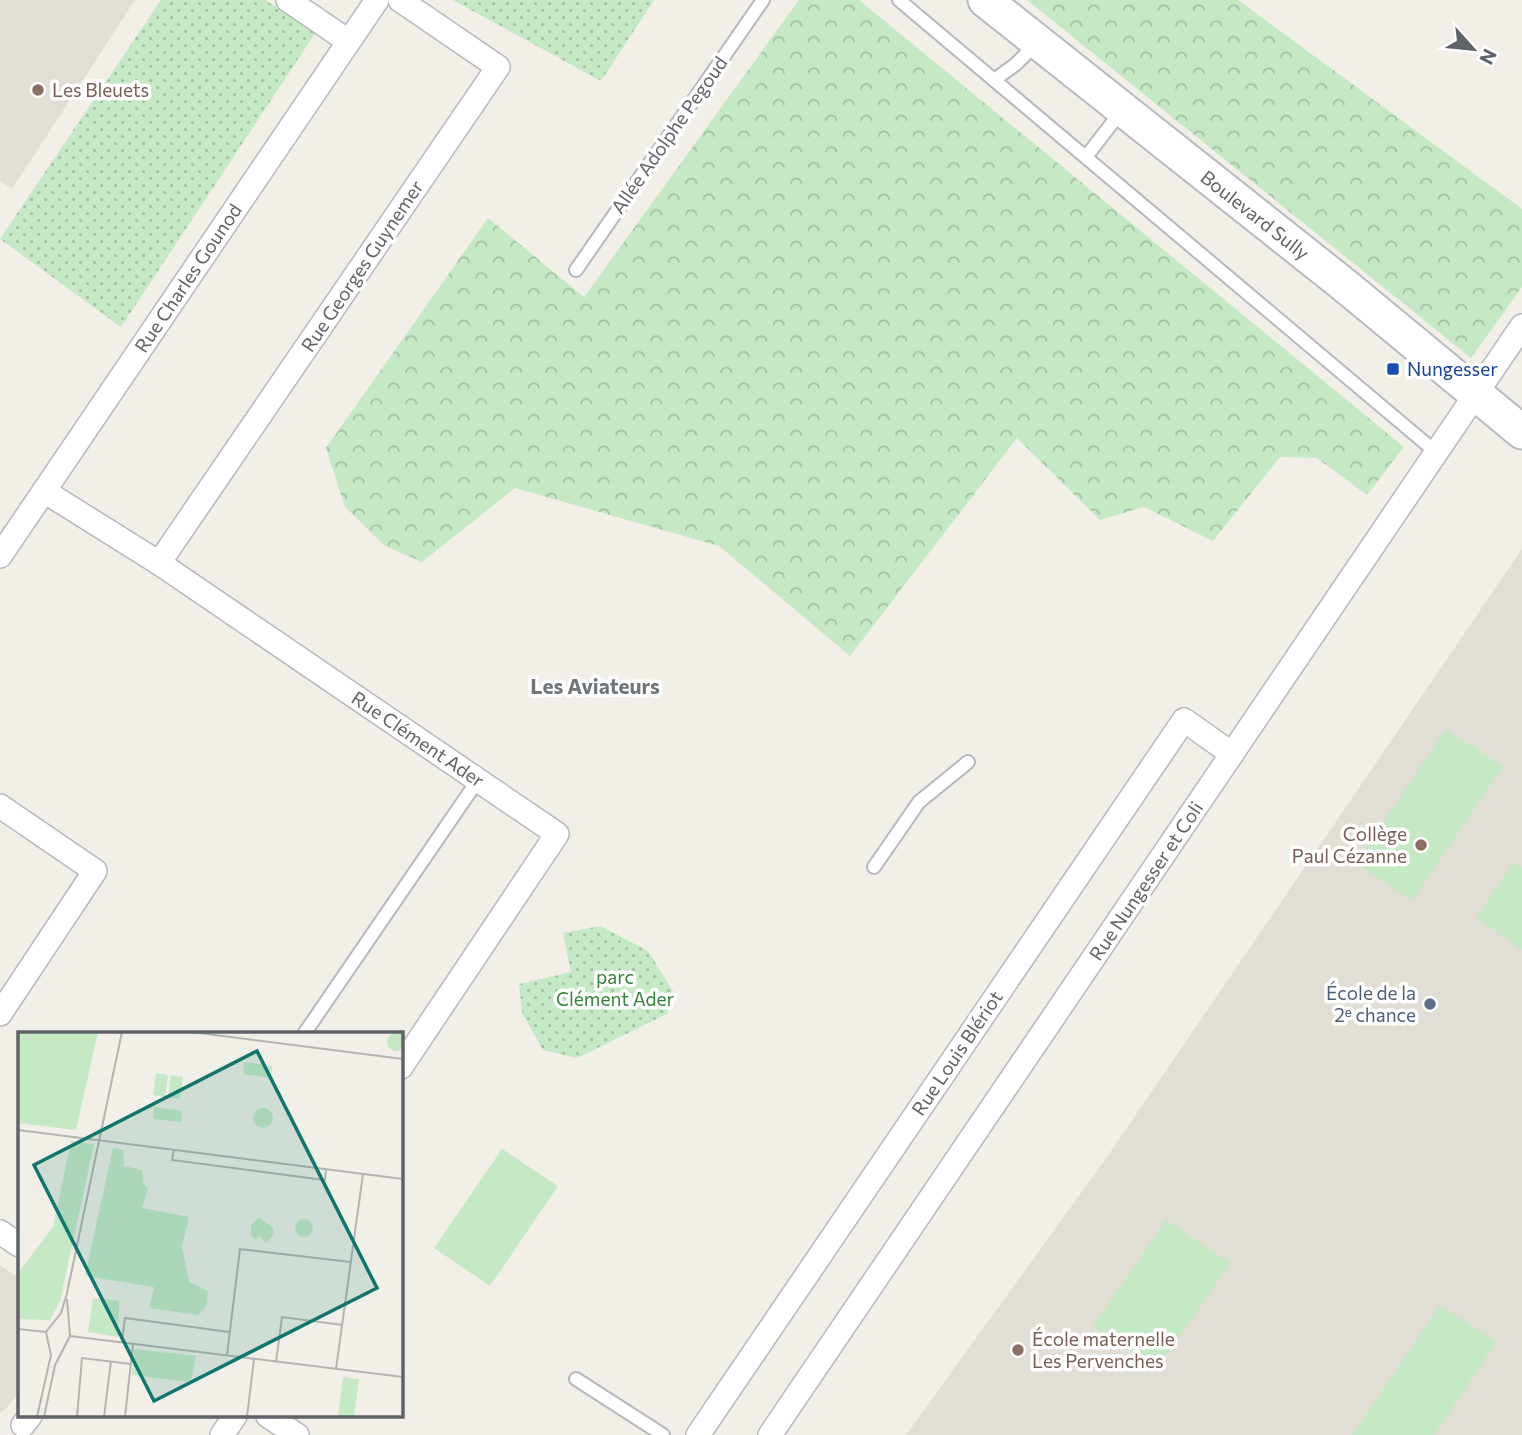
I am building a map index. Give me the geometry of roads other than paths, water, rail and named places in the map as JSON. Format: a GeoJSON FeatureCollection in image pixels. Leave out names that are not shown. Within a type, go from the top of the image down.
{"type":"FeatureCollection","features":[{"type":"Feature","properties":{"kind":"street"},"geometry":{"type":"LineString","coordinates":[[288,0],[348,41]]}},
{"type":"Feature","properties":{"kind":"street","name":"Rue Charles Gounod"},"geometry":{"type":"LineString","coordinates":[[0,556],[376,0]]}},
{"type":"Feature","properties":{"kind":"street","name":"Rue Georges Guynemer"},"geometry":{"type":"LineString","coordinates":[[159,563],[498,67],[400,0]]}},
{"type":"Feature","properties":{"kind":"street","name":"Boulevard Sully"},"geometry":{"type":"LineString","coordinates":[[985,0],[1343,284],[1522,432]]}},
{"type":"Feature","properties":{"kind":"street","name":"Rue Nungesser et Coli"},"geometry":{"type":"LineString","coordinates":[[770,1435],[1522,326]]}},
{"type":"Feature","properties":{"kind":"street","name":"Rue Clément Ader"},"geometry":{"type":"LineString","coordinates":[[44,491],[159,563],[557,834],[402,1066]]}},
{"type":"Feature","properties":{"kind":"street","name":"Rue Louis Blériot"},"geometry":{"type":"LineString","coordinates":[[698,1435],[1184,720],[1232,754]]}},
{"type":"Feature","properties":{"kind":"street"},"geometry":{"type":"LineString","coordinates":[[0,806],[95,871],[0,1014]]}},
{"type":"Feature","properties":{"kind":"street"},"geometry":{"type":"LineString","coordinates":[[0,1232],[18,1244]]}},
{"type":"Feature","properties":{"kind":"street"},"geometry":{"type":"LineString","coordinates":[[222,1435],[234,1418]]}},
{"type":"Feature","properties":{"kind":"street"},"geometry":{"type":"LineString","coordinates":[[271,1418],[297,1435]]}},
{"type":"Feature","properties":{"kind":"lane","name":"Allée Adolphe Pegoud"},"geometry":{"type":"LineString","coordinates":[[576,270],[763,0]]}},
{"type":"Feature","properties":{"kind":"lane"},"geometry":{"type":"LineString","coordinates":[[899,0],[1437,453]]}},
{"type":"Feature","properties":{"kind":"lane"},"geometry":{"type":"LineString","coordinates":[[994,80],[1016,64],[1037,43]]}},
{"type":"Feature","properties":{"kind":"lane"},"geometry":{"type":"LineString","coordinates":[[1086,157],[1122,110]]}},
{"type":"Feature","properties":{"kind":"lane"},"geometry":{"type":"LineString","coordinates":[[874,867],[919,802],[968,762]]}},
{"type":"Feature","properties":{"kind":"lane"},"geometry":{"type":"LineString","coordinates":[[305,1032],[478,780]]}},
{"type":"Feature","properties":{"kind":"lane"},"geometry":{"type":"LineString","coordinates":[[576,1379],[663,1435]]}},
{"type":"Feature","properties":{"kind":"place","name":"Les Bleuets"},"geometry":{"type":"Point","coordinates":[38,90]}},
{"type":"Feature","properties":{"kind":"place","name":"Nungesser"},"geometry":{"type":"Point","coordinates":[1393,369]}},
{"type":"Feature","properties":{"kind":"place","name":"Collège Paul Cézanne"},"geometry":{"type":"Point","coordinates":[1421,845]}},
{"type":"Feature","properties":{"kind":"place","name":"École de la 2ᵉ chance"},"geometry":{"type":"Point","coordinates":[1430,1004]}},
{"type":"Feature","properties":{"kind":"place","name":"École maternelle Les Pervenches"},"geometry":{"type":"Point","coordinates":[1018,1350]}},
{"type":"Feature","properties":{"kind":"district","name":"Les Aviateurs"},"geometry":{"type":"Point","coordinates":[595,687]}},
{"type":"Feature","properties":{"kind":"park label","name":"parc Clément Ader"},"geometry":{"type":"Point","coordinates":[615,988]}}]}
